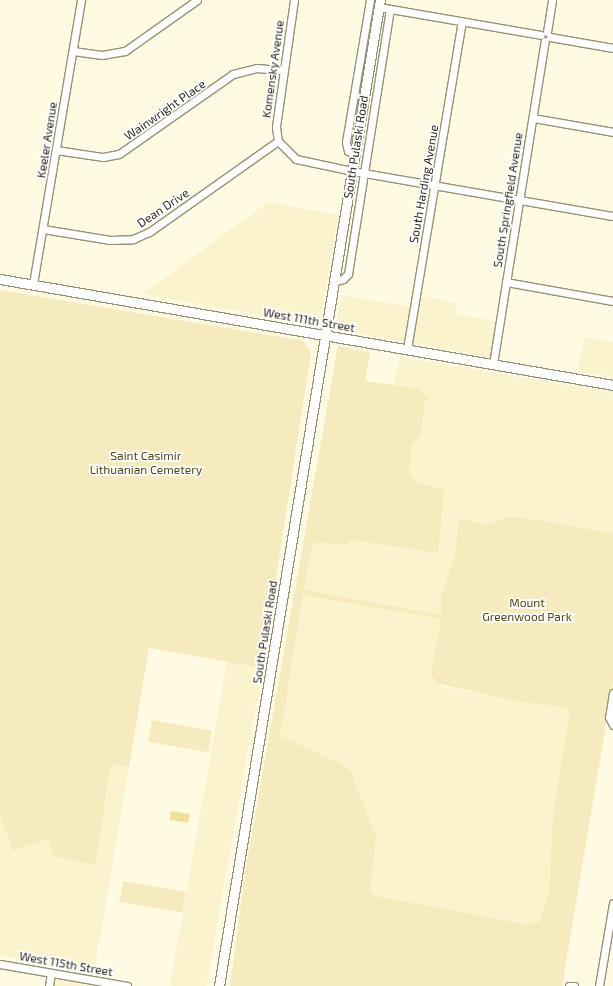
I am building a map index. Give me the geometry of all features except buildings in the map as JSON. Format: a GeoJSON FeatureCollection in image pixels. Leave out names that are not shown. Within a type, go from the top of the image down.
{"type":"FeatureCollection","features":[{"type":"Feature","properties":{"kind":"main road","name":"South Pulaski Road"},"geometry":{"type":"LineString","coordinates":[[219,986],[380,4]]}},
{"type":"Feature","properties":{"kind":"main road","name":"West 111th Street"},"geometry":{"type":"LineString","coordinates":[[0,279],[613,385]]}},
{"type":"Feature","properties":{"kind":"street","name":"Keeler Avenue"},"geometry":{"type":"LineString","coordinates":[[33,284],[81,0]]}},
{"type":"Feature","properties":{"kind":"street"},"geometry":{"type":"LineString","coordinates":[[73,51],[102,55],[125,51],[198,0]]}},
{"type":"Feature","properties":{"kind":"street","name":"Komensky Avenue"},"geometry":{"type":"LineString","coordinates":[[278,140],[276,114],[294,0]]}},
{"type":"Feature","properties":{"kind":"street","name":"South Pulaski Road"},"geometry":{"type":"LineString","coordinates":[[355,155],[348,151],[346,142],[370,0]]}},
{"type":"Feature","properties":{"kind":"street","name":"South Springfield Avenue"},"geometry":{"type":"LineString","coordinates":[[492,364],[552,0]]}},
{"type":"Feature","properties":{"kind":"street"},"geometry":{"type":"LineString","coordinates":[[380,4],[390,9],[613,48]]}},
{"type":"Feature","properties":{"kind":"street","name":"South Pulaski Road"},"geometry":{"type":"LineString","coordinates":[[335,281],[343,279],[348,274],[390,9]]}},
{"type":"Feature","properties":{"kind":"street","name":"South Harding Avenue"},"geometry":{"type":"LineString","coordinates":[[407,349],[462,22]]}},
{"type":"Feature","properties":{"kind":"street","name":"Wainwright Place"},"geometry":{"type":"LineString","coordinates":[[56,150],[103,157],[119,154],[234,74],[257,68],[282,70]]}},
{"type":"Feature","properties":{"kind":"street"},"geometry":{"type":"LineString","coordinates":[[533,118],[613,132]]}},
{"type":"Feature","properties":{"kind":"street"},"geometry":{"type":"LineString","coordinates":[[278,140],[296,159],[352,171],[613,216]]}},
{"type":"Feature","properties":{"kind":"street","name":"Dean Drive"},"geometry":{"type":"LineString","coordinates":[[43,229],[110,240],[128,240],[141,236],[278,140]]}},
{"type":"Feature","properties":{"kind":"street"},"geometry":{"type":"LineString","coordinates":[[506,282],[613,301]]}},
{"type":"Feature","properties":{"kind":"street"},"geometry":{"type":"LineString","coordinates":[[612,724],[613,693]]}},
{"type":"Feature","properties":{"kind":"street"},"geometry":{"type":"LineString","coordinates":[[599,986],[612,919],[613,903]]}},
{"type":"Feature","properties":{"kind":"street","name":"West 115th Street"},"geometry":{"type":"LineString","coordinates":[[0,964],[127,986]]}},
{"type":"Feature","properties":{"kind":"street"},"geometry":{"type":"LineString","coordinates":[[49,986],[51,973]]}},
{"type":"Feature","properties":{"kind":"street"},"geometry":{"type":"LineString","coordinates":[[569,986],[574,986]]}},
{"type":"Feature","properties":{"kind":"shaded area"},"geometry":{"type":"Polygon","coordinates":[[[268,202],[339,215],[319,322],[310,324],[143,294],[268,202]]]}},
{"type":"Feature","properties":{"kind":"shaded area"},"geometry":{"type":"Polygon","coordinates":[[[341,295],[411,307],[405,342],[341,330],[337,323],[341,295]]]}},
{"type":"Feature","properties":{"kind":"shaded area"},"geometry":{"type":"Polygon","coordinates":[[[422,296],[457,303],[455,314],[495,321],[490,357],[413,343],[422,296]]]}},
{"type":"Feature","properties":{"kind":"shaded area"},"geometry":{"type":"Polygon","coordinates":[[[584,337],[613,342],[613,377],[578,371],[584,337]]]}},
{"type":"Feature","properties":{"kind":"shaded area"},"geometry":{"type":"Polygon","coordinates":[[[338,346],[370,352],[365,381],[394,385],[400,357],[613,393],[613,533],[526,518],[507,517],[485,525],[459,518],[455,555],[443,588],[441,628],[431,674],[432,680],[442,687],[563,707],[570,711],[553,815],[549,893],[538,924],[524,924],[245,873],[338,346]]]}},
{"type":"Feature","properties":{"kind":"shaded area"},"geometry":{"type":"Polygon","coordinates":[[[227,662],[262,668],[206,986],[170,985],[227,662]]]}},
{"type":"Feature","properties":{"kind":"shaded area"},"geometry":{"type":"Polygon","coordinates":[[[0,745],[129,767],[94,972],[0,955],[0,745]]]}},
{"type":"Feature","properties":{"kind":"shaded area"},"geometry":{"type":"Polygon","coordinates":[[[171,811],[190,814],[188,823],[170,820],[171,811]]]}},
{"type":"Feature","properties":{"kind":"shaded area"},"geometry":{"type":"Polygon","coordinates":[[[54,980],[90,986],[53,986],[54,980]]]}},
{"type":"Feature","properties":{"kind":"green space","name":"Saint Casimir Lithuanian Cemetery"},"geometry":{"type":"Polygon","coordinates":[[[0,290],[304,341],[311,353],[262,668],[149,648],[129,767],[111,764],[95,865],[53,856],[48,838],[13,851],[0,814],[0,290]]]}},
{"type":"Feature","properties":{"kind":"green space","name":"Mount Greenwood Park"},"geometry":{"type":"Polygon","coordinates":[[[338,346],[370,352],[365,381],[420,389],[428,399],[425,401],[420,436],[412,444],[409,470],[416,482],[444,490],[438,553],[353,540],[344,545],[316,542],[312,545],[304,590],[441,615],[441,595],[455,555],[459,518],[485,525],[507,517],[526,518],[613,533],[613,683],[562,986],[230,986],[245,873],[338,346]],[[303,595],[280,736],[342,764],[350,770],[376,837],[370,892],[375,896],[524,924],[539,922],[549,893],[553,815],[570,711],[563,707],[517,701],[435,683],[431,674],[441,619],[303,595]]]}},
{"type":"Feature","properties":{"kind":"green space"},"geometry":{"type":"Polygon","coordinates":[[[152,720],[212,731],[208,752],[148,742],[152,720]]]}},
{"type":"Feature","properties":{"kind":"green space"},"geometry":{"type":"Polygon","coordinates":[[[123,881],[186,892],[182,913],[119,902],[123,881]]]}}]}
